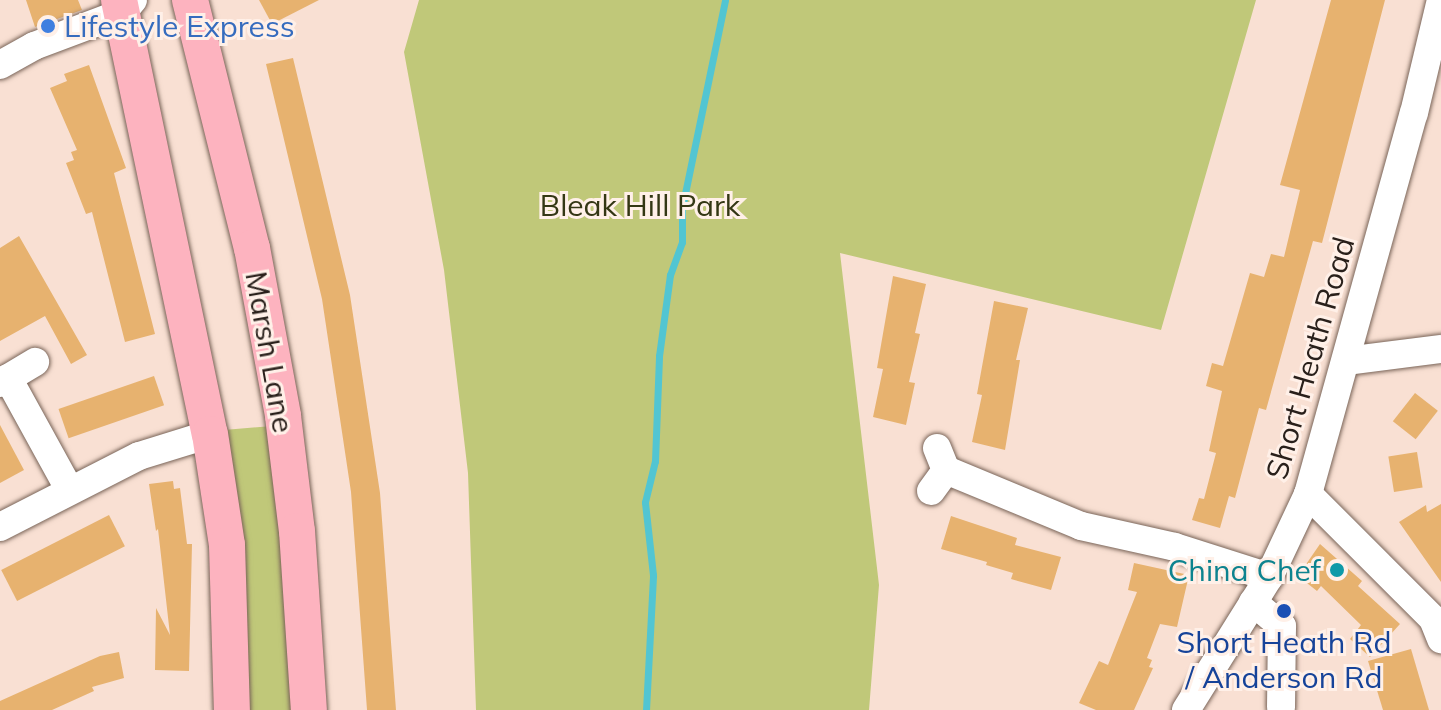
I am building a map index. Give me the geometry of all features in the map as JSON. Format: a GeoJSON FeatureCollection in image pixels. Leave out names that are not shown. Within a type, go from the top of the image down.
{"type":"FeatureCollection","features":[{"type":"Feature","properties":{"kind":"main road","name":"Marsh Lane"},"geometry":{"type":"LineString","coordinates":[[190,0],[252,248],[283,416],[297,531],[309,710]]}},
{"type":"Feature","properties":{"kind":"main road"},"geometry":{"type":"LineString","coordinates":[[125,4],[210,434],[227,545],[232,710]]}},
{"type":"Feature","properties":{"kind":"street","name":"Short Heath Road"},"geometry":{"type":"LineString","coordinates":[[1186,710],[1269,577],[1308,494],[1414,113],[1441,0]]}},
{"type":"Feature","properties":{"kind":"street"},"geometry":{"type":"LineString","coordinates":[[0,65],[125,4]]}},
{"type":"Feature","properties":{"kind":"street"},"geometry":{"type":"LineString","coordinates":[[1346,361],[1441,349]]}},
{"type":"Feature","properties":{"kind":"street"},"geometry":{"type":"LineString","coordinates":[[35,362],[4,381],[69,489]]}},
{"type":"Feature","properties":{"kind":"street"},"geometry":{"type":"LineString","coordinates":[[0,527],[69,489],[139,456],[210,434]]}},
{"type":"Feature","properties":{"kind":"street"},"geometry":{"type":"LineString","coordinates":[[938,469],[1081,526],[1175,547],[1269,577]]}},
{"type":"Feature","properties":{"kind":"street"},"geometry":{"type":"LineString","coordinates":[[1308,494],[1433,619],[1441,639]]}},
{"type":"Feature","properties":{"kind":"street"},"geometry":{"type":"LineString","coordinates":[[1253,602],[1282,626],[1281,707]]}},
{"type":"Feature","properties":{"kind":"green space","name":"Bleak Hill Park"},"geometry":{"type":"Polygon","coordinates":[[[419,0],[1256,0],[1161,330],[840,253],[879,585],[869,710],[476,710],[468,473],[444,270],[404,52],[419,0]]]}},
{"type":"Feature","properties":{"kind":"green space"},"geometry":{"type":"Polygon","coordinates":[[[272,426],[301,710],[240,710],[224,430],[272,426]]]}},
{"type":"Feature","properties":{"kind":"building","name":"Lifestyle Express"},"geometry":{"type":"Polygon","coordinates":[[[26,0],[78,0],[82,10],[35,27],[26,0]]]}},
{"type":"Feature","properties":{"kind":"building"},"geometry":{"type":"Polygon","coordinates":[[[259,0],[319,0],[272,24],[259,0]]]}},
{"type":"Feature","properties":{"kind":"building"},"geometry":{"type":"Polygon","coordinates":[[[1331,0],[1385,0],[1322,243],[1313,241],[1266,410],[1259,408],[1235,498],[1229,496],[1220,528],[1192,520],[1199,498],[1204,499],[1216,453],[1209,451],[1222,391],[1206,386],[1212,363],[1223,366],[1250,273],[1264,277],[1271,254],[1284,257],[1300,190],[1280,185],[1331,0]]]}},
{"type":"Feature","properties":{"kind":"building"},"geometry":{"type":"Polygon","coordinates":[[[293,58],[350,295],[380,493],[396,710],[367,710],[351,492],[322,299],[266,64],[293,58]]]}},
{"type":"Feature","properties":{"kind":"building"},"geometry":{"type":"Polygon","coordinates":[[[89,65],[126,168],[114,173],[155,334],[125,342],[92,212],[86,214],[66,163],[74,160],[71,152],[77,150],[50,88],[67,81],[64,74],[89,65]]]}},
{"type":"Feature","properties":{"kind":"building"},"geometry":{"type":"Polygon","coordinates":[[[19,236],[87,355],[71,364],[45,316],[0,341],[0,248],[19,236]]]}},
{"type":"Feature","properties":{"kind":"building"},"geometry":{"type":"Polygon","coordinates":[[[893,276],[926,284],[915,333],[920,334],[909,382],[915,383],[906,425],[873,417],[883,369],[877,368],[893,276]]]}},
{"type":"Feature","properties":{"kind":"building"},"geometry":{"type":"Polygon","coordinates":[[[994,301],[1028,308],[1016,360],[1020,360],[1005,450],[972,442],[982,395],[977,394],[994,301]]]}},
{"type":"Feature","properties":{"kind":"building"},"geometry":{"type":"Polygon","coordinates":[[[154,376],[164,405],[69,438],[59,409],[154,376]]]}},
{"type":"Feature","properties":{"kind":"building"},"geometry":{"type":"Polygon","coordinates":[[[1415,393],[1438,411],[1416,439],[1393,421],[1415,393]]]}},
{"type":"Feature","properties":{"kind":"building"},"geometry":{"type":"Polygon","coordinates":[[[0,425],[24,470],[0,483],[0,425]]]}},
{"type":"Feature","properties":{"kind":"building"},"geometry":{"type":"Polygon","coordinates":[[[1417,452],[1423,488],[1394,492],[1388,457],[1417,452]]]}},
{"type":"Feature","properties":{"kind":"building"},"geometry":{"type":"Polygon","coordinates":[[[173,481],[174,489],[180,488],[187,544],[192,544],[189,671],[155,670],[156,608],[170,635],[158,529],[156,531],[149,484],[173,481]]]}},
{"type":"Feature","properties":{"kind":"building"},"geometry":{"type":"Polygon","coordinates":[[[1441,504],[1441,582],[1399,522],[1426,505],[1427,512],[1441,504]]]}},
{"type":"Feature","properties":{"kind":"building"},"geometry":{"type":"Polygon","coordinates":[[[109,515],[125,546],[17,601],[1,570],[109,515]]]}},
{"type":"Feature","properties":{"kind":"building"},"geometry":{"type":"Polygon","coordinates":[[[951,516],[1017,538],[1015,545],[1061,557],[1051,590],[1011,579],[1013,573],[986,565],[987,562],[941,549],[951,516]]]}},
{"type":"Feature","properties":{"kind":"building"},"geometry":{"type":"Polygon","coordinates":[[[1320,544],[1362,581],[1358,586],[1400,624],[1370,657],[1350,639],[1361,625],[1321,586],[1317,591],[1298,576],[1320,544]]]}},
{"type":"Feature","properties":{"kind":"building"},"geometry":{"type":"Polygon","coordinates":[[[1134,563],[1189,575],[1177,627],[1160,624],[1147,658],[1152,660],[1149,667],[1153,668],[1134,710],[1096,710],[1079,703],[1099,661],[1108,665],[1137,592],[1128,590],[1134,563]]]}},
{"type":"Feature","properties":{"kind":"building"},"geometry":{"type":"Polygon","coordinates":[[[1411,649],[1429,710],[1383,710],[1368,661],[1411,649]]]}},
{"type":"Feature","properties":{"kind":"building"},"geometry":{"type":"Polygon","coordinates":[[[119,652],[124,678],[92,687],[94,691],[52,710],[0,710],[0,701],[100,656],[119,652]]]}},
{"type":"Feature","properties":{"kind":"waterway"},"geometry":{"type":"LineString","coordinates":[[646,710],[653,575],[645,502],[655,461],[659,356],[670,275],[682,242],[682,208],[725,0]]}},
{"type":"Feature","properties":{"kind":"place","name":"Lifestyle Express"},"geometry":{"type":"Point","coordinates":[48,26]}},
{"type":"Feature","properties":{"kind":"place","name":"China Chef"},"geometry":{"type":"Point","coordinates":[1337,570]}},
{"type":"Feature","properties":{"kind":"place","name":"Short Heath Rd / Anderson Rd"},"geometry":{"type":"Point","coordinates":[1284,611]}}]}
